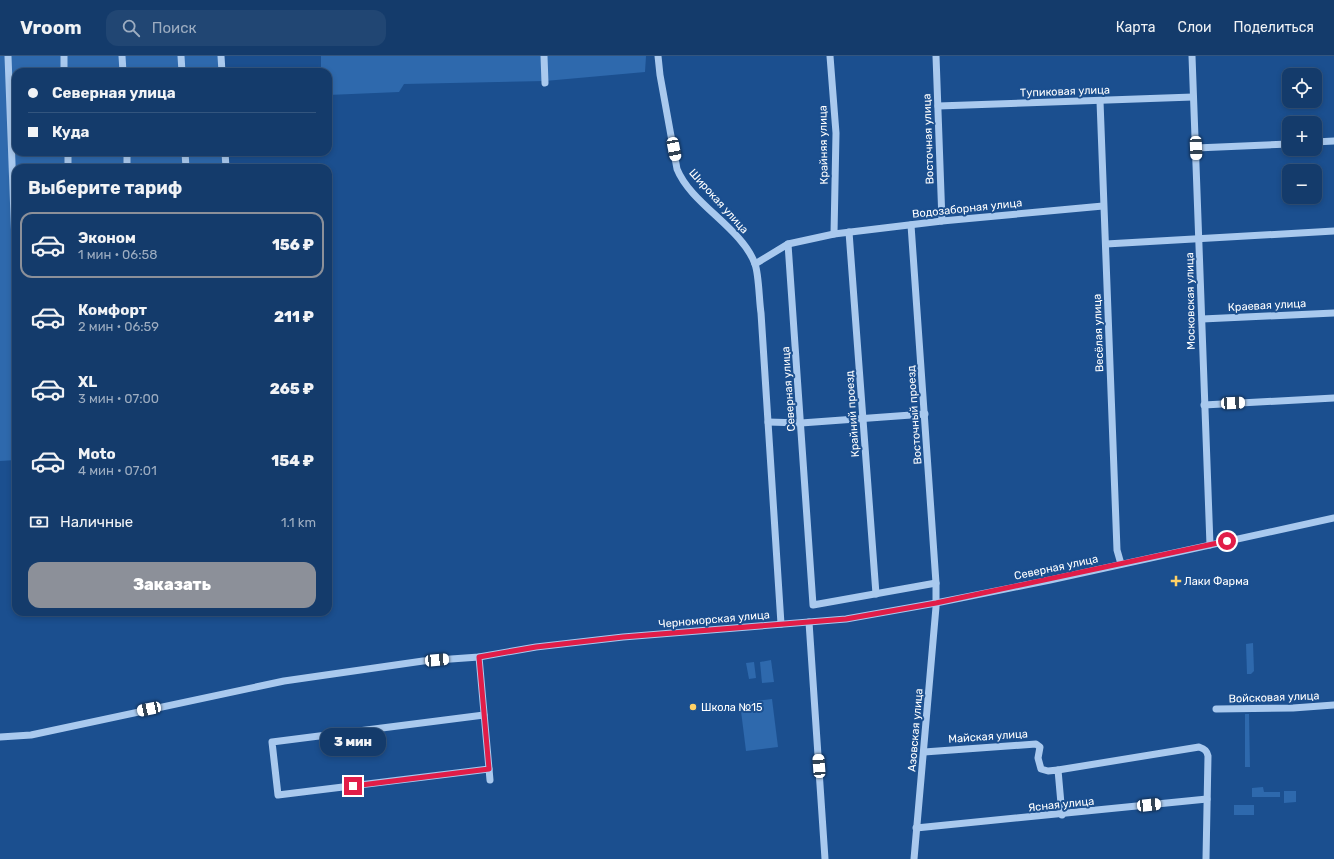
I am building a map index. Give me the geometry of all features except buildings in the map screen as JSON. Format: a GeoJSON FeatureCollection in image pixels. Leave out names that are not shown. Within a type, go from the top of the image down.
{"type":"FeatureCollection","features":[{"type":"Feature","properties":{"kind":"street"},"geometry":{"type":"LineString","coordinates":[[8,56],[12,164]]}},
{"type":"Feature","properties":{"kind":"street"},"geometry":{"type":"LineString","coordinates":[[64,56],[64,68]]}},
{"type":"Feature","properties":{"kind":"street"},"geometry":{"type":"LineString","coordinates":[[122,56],[123,68]]}},
{"type":"Feature","properties":{"kind":"street"},"geometry":{"type":"LineString","coordinates":[[181,56],[182,68]]}},
{"type":"Feature","properties":{"kind":"street"},"geometry":{"type":"LineString","coordinates":[[221,56],[222,68]]}},
{"type":"Feature","properties":{"kind":"street"},"geometry":{"type":"LineString","coordinates":[[544,56],[545,83]]}},
{"type":"Feature","properties":{"kind":"street","name":"Широкая улица"},"geometry":{"type":"LineString","coordinates":[[658,56],[676,164],[680,177],[741,241],[755,264]]}},
{"type":"Feature","properties":{"kind":"street","name":"Крайняя улица"},"geometry":{"type":"LineString","coordinates":[[830,56],[836,133],[834,234]]}},
{"type":"Feature","properties":{"kind":"street","name":"Восточная улица"},"geometry":{"type":"LineString","coordinates":[[936,56],[942,221]]}},
{"type":"Feature","properties":{"kind":"street","name":"Московская улица"},"geometry":{"type":"LineString","coordinates":[[1192,56],[1200,239],[1204,405],[1210,544]]}},
{"type":"Feature","properties":{"kind":"street","name":"Тупиковая улица"},"geometry":{"type":"LineString","coordinates":[[938,106],[1193,97]]}},
{"type":"Feature","properties":{"kind":"street","name":"Весёлая улица"},"geometry":{"type":"LineString","coordinates":[[1100,101],[1117,542],[1121,564]]}},
{"type":"Feature","properties":{"kind":"street"},"geometry":{"type":"LineString","coordinates":[[1322,142],[1334,142]]}},
{"type":"Feature","properties":{"kind":"street"},"geometry":{"type":"LineString","coordinates":[[1196,148],[1282,144]]}},
{"type":"Feature","properties":{"kind":"street","name":"Водозаборная улица"},"geometry":{"type":"LineString","coordinates":[[755,264],[788,244],[834,234],[942,221],[1103,206]]}},
{"type":"Feature","properties":{"kind":"street","name":"Восточный проезд"},"geometry":{"type":"LineString","coordinates":[[911,225],[925,414],[936,603]]}},
{"type":"Feature","properties":{"kind":"street"},"geometry":{"type":"LineString","coordinates":[[1106,244],[1334,231]]}},
{"type":"Feature","properties":{"kind":"street","name":"Крайний проезд"},"geometry":{"type":"LineString","coordinates":[[849,232],[876,594]]}},
{"type":"Feature","properties":{"kind":"street","name":"Северная улица"},"geometry":{"type":"LineString","coordinates":[[788,244],[813,605],[876,594]]}},
{"type":"Feature","properties":{"kind":"street"},"geometry":{"type":"LineString","coordinates":[[755,264],[761,313],[781,624]]}},
{"type":"Feature","properties":{"kind":"street","name":"Краевая улица"},"geometry":{"type":"LineString","coordinates":[[1202,319],[1334,313]]}},
{"type":"Feature","properties":{"kind":"street"},"geometry":{"type":"LineString","coordinates":[[1204,405],[1334,398]]}},
{"type":"Feature","properties":{"kind":"street"},"geometry":{"type":"LineString","coordinates":[[768,422],[801,423],[925,414]]}},
{"type":"Feature","properties":{"kind":"street","name":"Северная улица"},"geometry":{"type":"LineString","coordinates":[[781,624],[846,619],[936,603],[1334,518]]}},
{"type":"Feature","properties":{"kind":"street"},"geometry":{"type":"LineString","coordinates":[[876,594],[936,583]]}},
{"type":"Feature","properties":{"kind":"street","name":"Азовская улица"},"geometry":{"type":"LineString","coordinates":[[914,859],[936,603]]}},
{"type":"Feature","properties":{"kind":"street"},"geometry":{"type":"LineString","coordinates":[[810,622],[826,859]]}},
{"type":"Feature","properties":{"kind":"street","name":"Черноморская улица"},"geometry":{"type":"LineString","coordinates":[[0,737],[31,735],[284,681],[423,662],[479,657],[536,647],[649,635],[781,624]]}},
{"type":"Feature","properties":{"kind":"street"},"geometry":{"type":"LineString","coordinates":[[479,657],[490,780]]}},
{"type":"Feature","properties":{"kind":"street","name":"Войсковая улица"},"geometry":{"type":"LineString","coordinates":[[1216,709],[1331,705]]}},
{"type":"Feature","properties":{"kind":"street"},"geometry":{"type":"LineString","coordinates":[[484,714],[272,742],[278,795],[489,769]]}},
{"type":"Feature","properties":{"kind":"street","name":"Майская улица"},"geometry":{"type":"LineString","coordinates":[[924,752],[1036,744],[1040,747],[1038,758],[1041,769],[1048,771],[1058,770]]}},
{"type":"Feature","properties":{"kind":"street"},"geometry":{"type":"LineString","coordinates":[[1062,815],[1058,770],[1200,747],[1207,752],[1208,756],[1206,859]]}},
{"type":"Feature","properties":{"kind":"street","name":"Ясная улица"},"geometry":{"type":"LineString","coordinates":[[916,828],[1062,815],[1207,799]]}},
{"type":"Feature","properties":{"kind":"shaded area"},"geometry":{"type":"Polygon","coordinates":[[[0,56],[222,56],[223,68],[12,68],[12,156],[228,156],[229,164],[12,164],[12,460],[0,461],[0,56]]]}},
{"type":"Feature","properties":{"kind":"shaded area"},"geometry":{"type":"Polygon","coordinates":[[[321,56],[646,56],[645,72],[545,81],[404,84],[399,92],[332,95],[332,68],[321,68],[321,56]]]}},
{"type":"Feature","properties":{"kind":"shaded area"},"geometry":{"type":"Polygon","coordinates":[[[1253,643],[1254,671],[1251,674],[1247,674],[1246,644],[1253,643]]]}},
{"type":"Feature","properties":{"kind":"shaded area"},"geometry":{"type":"Polygon","coordinates":[[[771,660],[774,682],[762,683],[760,662],[771,660]]]}},
{"type":"Feature","properties":{"kind":"shaded area"},"geometry":{"type":"Polygon","coordinates":[[[754,662],[756,678],[749,679],[746,663],[754,662]]]}},
{"type":"Feature","properties":{"kind":"shaded area"},"geometry":{"type":"Polygon","coordinates":[[[772,699],[778,747],[746,751],[740,703],[772,699]]]}},
{"type":"Feature","properties":{"kind":"shaded area"},"geometry":{"type":"Polygon","coordinates":[[[1245,714],[1249,714],[1250,767],[1245,767],[1245,714]]]}},
{"type":"Feature","properties":{"kind":"shaded area"},"geometry":{"type":"Polygon","coordinates":[[[1263,787],[1264,792],[1280,792],[1280,797],[1252,797],[1252,788],[1263,787]]]}},
{"type":"Feature","properties":{"kind":"shaded area"},"geometry":{"type":"Polygon","coordinates":[[[1284,791],[1296,791],[1296,802],[1284,803],[1284,791]]]}},
{"type":"Feature","properties":{"kind":"shaded area"},"geometry":{"type":"Polygon","coordinates":[[[1234,805],[1254,805],[1254,815],[1234,815],[1234,805]]]}},
{"type":"Feature","properties":{"kind":"place","name":"Лаки Фарма"},"geometry":{"type":"Point","coordinates":[1176,581]}},
{"type":"Feature","properties":{"kind":"place","name":"Школа №15"},"geometry":{"type":"Point","coordinates":[693,707]}},
{"type":"Feature","properties":{"kind":"route"},"geometry":{"type":"LineString","coordinates":[[353,786],[489,769],[479,657],[536,647],[623,637],[846,619],[936,603],[1083,573],[1227,541]]}}]}
